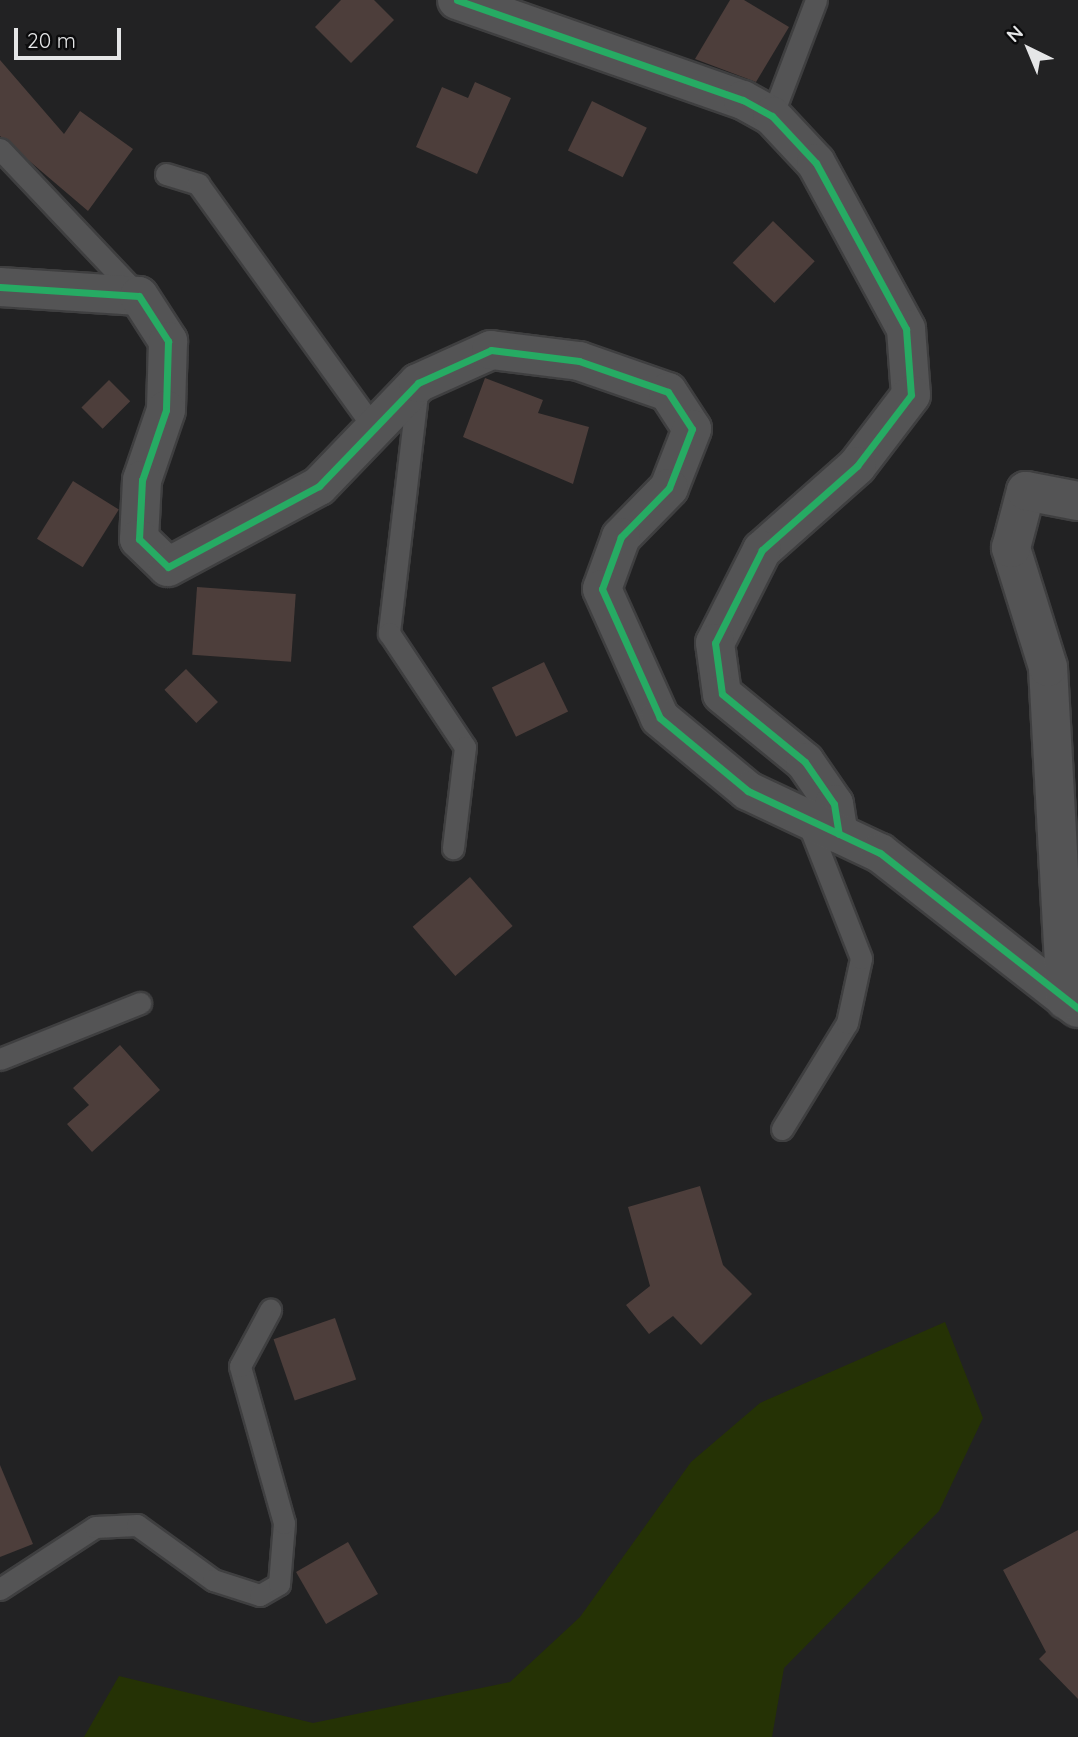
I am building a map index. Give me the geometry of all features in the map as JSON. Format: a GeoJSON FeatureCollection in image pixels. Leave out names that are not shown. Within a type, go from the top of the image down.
{"type":"FeatureCollection","features":[{"type":"Feature","properties":{"kind":"street"},"geometry":{"type":"LineString","coordinates":[[457,0],[743,100],[772,116],[816,163],[906,329],[911,395],[857,466],[762,550],[715,643],[722,694],[805,762],[834,804],[822,826]]}},
{"type":"Feature","properties":{"kind":"street"},"geometry":{"type":"LineString","coordinates":[[0,287],[139,296],[168,341],[166,410],[142,480],[139,539],[168,568],[319,486],[418,383],[491,350],[579,361],[668,391],[692,429],[669,488],[621,537],[602,589],[660,718],[748,791],[880,853],[1072,1004]]}},
{"type":"Feature","properties":{"kind":"street"},"geometry":{"type":"LineString","coordinates":[[1072,1004],[1048,667],[1011,548],[1026,491],[1078,501]]}},
{"type":"Feature","properties":{"kind":"lane"},"geometry":{"type":"LineString","coordinates":[[772,116],[816,0]]}},
{"type":"Feature","properties":{"kind":"lane"},"geometry":{"type":"LineString","coordinates":[[0,149],[139,296]]}},
{"type":"Feature","properties":{"kind":"lane"},"geometry":{"type":"LineString","coordinates":[[166,174],[198,184],[374,428]]}},
{"type":"Feature","properties":{"kind":"lane"},"geometry":{"type":"LineString","coordinates":[[418,383],[389,633],[465,747],[453,848]]}},
{"type":"Feature","properties":{"kind":"lane"},"geometry":{"type":"LineString","coordinates":[[782,1129],[847,1023],[861,958],[822,826]]}},
{"type":"Feature","properties":{"kind":"lane"},"geometry":{"type":"LineString","coordinates":[[0,1059],[140,1003]]}},
{"type":"Feature","properties":{"kind":"lane"},"geometry":{"type":"LineString","coordinates":[[0,1589],[95,1527],[137,1525],[213,1580],[260,1595],[279,1584],[284,1523],[240,1366],[270,1310]]}},
{"type":"Feature","properties":{"kind":"green space"},"geometry":{"type":"Polygon","coordinates":[[[945,1322],[983,1418],[939,1511],[784,1668],[772,1737],[84,1737],[119,1676],[313,1723],[510,1682],[580,1617],[691,1462],[760,1403],[945,1322]]]}},
{"type":"Feature","properties":{"kind":"building"},"geometry":{"type":"Polygon","coordinates":[[[341,0],[374,0],[394,20],[351,63],[315,27],[341,0]]]}},
{"type":"Feature","properties":{"kind":"building"},"geometry":{"type":"Polygon","coordinates":[[[730,0],[744,0],[789,27],[756,82],[695,59],[730,0]]]}},
{"type":"Feature","properties":{"kind":"building"},"geometry":{"type":"Polygon","coordinates":[[[0,60],[64,134],[80,111],[133,149],[88,211],[0,136],[0,60]]]}},
{"type":"Feature","properties":{"kind":"building"},"geometry":{"type":"Polygon","coordinates":[[[475,82],[511,98],[477,174],[416,147],[442,87],[468,98],[475,82]]]}},
{"type":"Feature","properties":{"kind":"building"},"geometry":{"type":"Polygon","coordinates":[[[592,101],[647,128],[623,177],[568,150],[592,101]]]}},
{"type":"Feature","properties":{"kind":"building"},"geometry":{"type":"Polygon","coordinates":[[[773,221],[815,261],[774,303],[733,263],[773,221]]]}},
{"type":"Feature","properties":{"kind":"building"},"geometry":{"type":"Polygon","coordinates":[[[485,378],[543,400],[538,413],[589,427],[573,484],[463,437],[485,378]]]}},
{"type":"Feature","properties":{"kind":"building"},"geometry":{"type":"Polygon","coordinates":[[[109,380],[130,401],[103,429],[81,408],[109,380]]]}},
{"type":"Feature","properties":{"kind":"building"},"geometry":{"type":"Polygon","coordinates":[[[73,481],[119,510],[83,567],[37,539],[73,481]]]}},
{"type":"Feature","properties":{"kind":"building"},"geometry":{"type":"Polygon","coordinates":[[[197,587],[296,594],[291,662],[192,655],[197,587]]]}},
{"type":"Feature","properties":{"kind":"building"},"geometry":{"type":"Polygon","coordinates":[[[544,662],[568,711],[516,737],[492,687],[544,662]]]}},
{"type":"Feature","properties":{"kind":"building"},"geometry":{"type":"Polygon","coordinates":[[[186,669],[218,702],[196,723],[164,690],[186,669]]]}},
{"type":"Feature","properties":{"kind":"building"},"geometry":{"type":"Polygon","coordinates":[[[470,877],[513,926],[455,976],[413,927],[470,877]]]}},
{"type":"Feature","properties":{"kind":"building"},"geometry":{"type":"Polygon","coordinates":[[[120,1045],[160,1090],[92,1152],[67,1124],[89,1105],[73,1088],[120,1045]]]}},
{"type":"Feature","properties":{"kind":"building"},"geometry":{"type":"Polygon","coordinates":[[[700,1186],[723,1265],[752,1294],[701,1345],[673,1316],[649,1334],[626,1305],[650,1286],[628,1207],[700,1186]]]}},
{"type":"Feature","properties":{"kind":"building"},"geometry":{"type":"Polygon","coordinates":[[[335,1318],[356,1379],[295,1401],[274,1339],[335,1318]]]}},
{"type":"Feature","properties":{"kind":"building"},"geometry":{"type":"Polygon","coordinates":[[[0,1465],[33,1544],[0,1557],[0,1465]]]}},
{"type":"Feature","properties":{"kind":"building"},"geometry":{"type":"Polygon","coordinates":[[[1078,1530],[1078,1699],[1039,1659],[1046,1652],[1003,1570],[1078,1530]]]}},
{"type":"Feature","properties":{"kind":"building"},"geometry":{"type":"Polygon","coordinates":[[[348,1542],[378,1594],[326,1624],[296,1572],[348,1542]]]}},
{"type":"Feature","properties":{"kind":"cycle path"},"geometry":{"type":"LineString","coordinates":[[457,0],[743,100],[772,116],[816,163],[906,329],[911,395],[857,466],[762,550],[715,643],[722,694],[805,762],[834,804],[839,834]]}},
{"type":"Feature","properties":{"kind":"cycle path"},"geometry":{"type":"LineString","coordinates":[[0,287],[139,296],[168,341],[166,410],[142,480],[139,539],[168,567],[319,486],[418,383],[491,350],[579,361],[668,392],[692,429],[669,488],[621,537],[602,589],[660,718],[748,791],[880,853],[1078,1008]]}}]}
